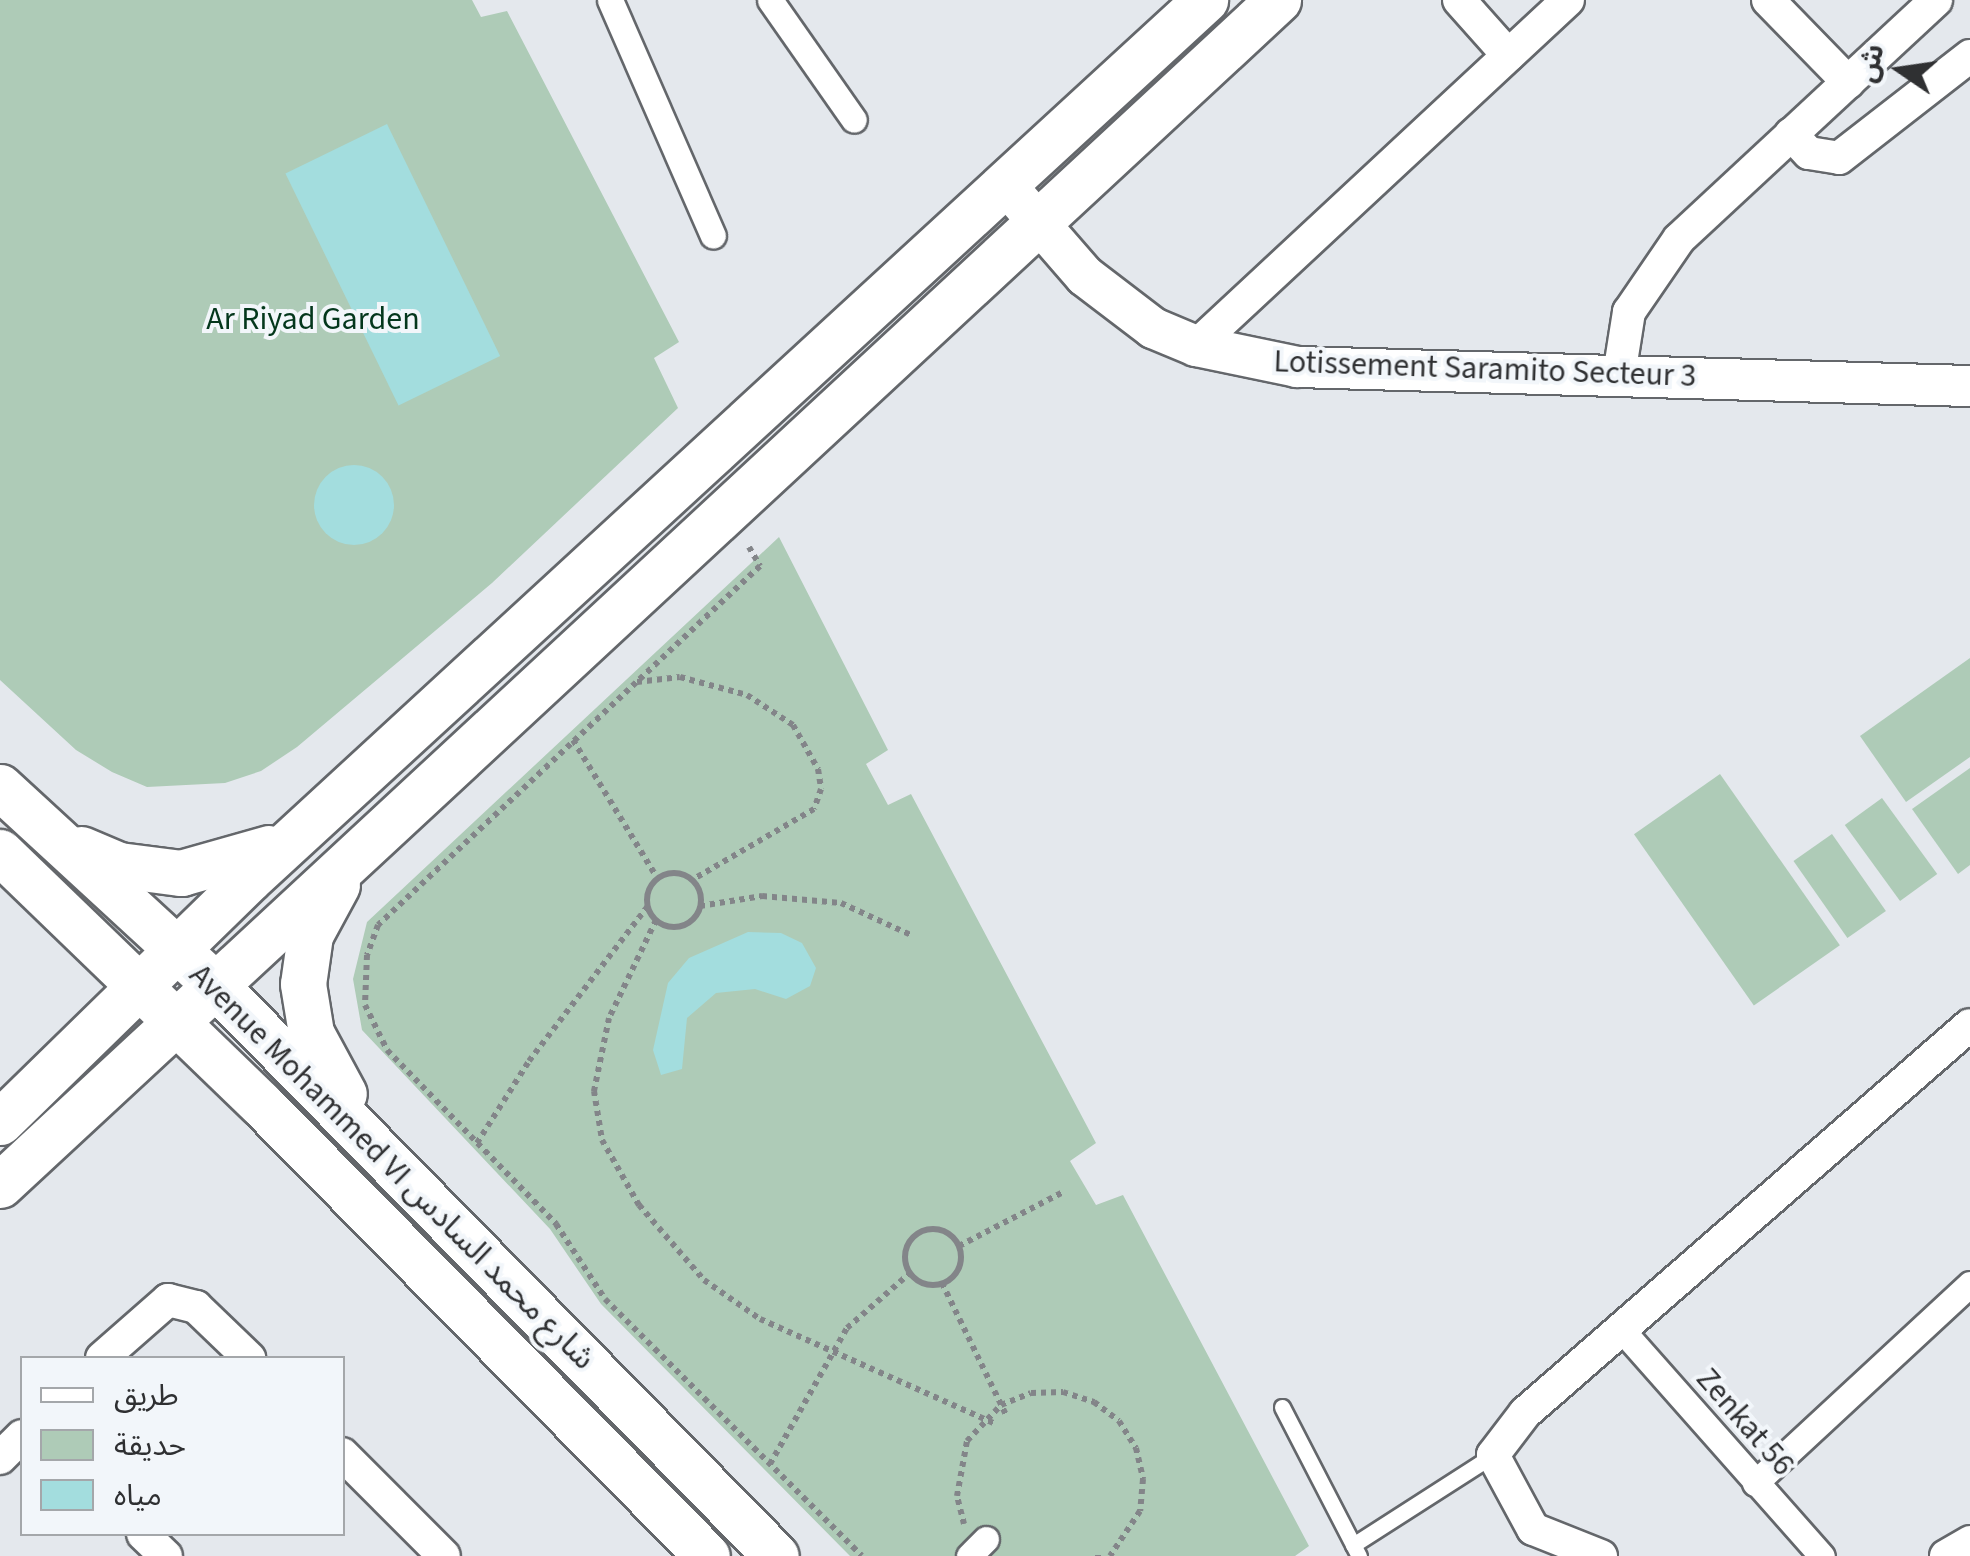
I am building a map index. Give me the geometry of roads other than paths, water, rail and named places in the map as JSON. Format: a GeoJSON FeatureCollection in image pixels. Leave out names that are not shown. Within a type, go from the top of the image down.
{"type":"FeatureCollection","features":[{"type":"Feature","properties":{"kind":"main road"},"geometry":{"type":"LineString","coordinates":[[0,1185],[1278,0]]}},
{"type":"Feature","properties":{"kind":"main road"},"geometry":{"type":"LineString","coordinates":[[0,1122],[316,817],[1005,184],[1184,6]]}},
{"type":"Feature","properties":{"kind":"main road","name":"Avenue Mohammed VI شارع محمد السادس"},"geometry":{"type":"LineString","coordinates":[[0,787],[177,949],[776,1556]]}},
{"type":"Feature","properties":{"kind":"main road"},"geometry":{"type":"LineString","coordinates":[[39,822],[118,865],[181,873],[244,860],[316,817]]}},
{"type":"Feature","properties":{"kind":"main road"},"geometry":{"type":"LineString","coordinates":[[370,840],[319,912],[302,984],[316,1045],[378,1151]]}},
{"type":"Feature","properties":{"kind":"main road","name":"Avenue Mohammed VI شارع محمد السادس"},"geometry":{"type":"LineString","coordinates":[[0,852],[140,986],[707,1556]]}},
{"type":"Feature","properties":{"kind":"street"},"geometry":{"type":"LineString","coordinates":[[610,0],[714,236]]}},
{"type":"Feature","properties":{"kind":"street"},"geometry":{"type":"LineString","coordinates":[[770,0],[854,120]]}},
{"type":"Feature","properties":{"kind":"street"},"geometry":{"type":"LineString","coordinates":[[1459,0],[1508,55]]}},
{"type":"Feature","properties":{"kind":"street"},"geometry":{"type":"LineString","coordinates":[[1196,346],[1568,0]]}},
{"type":"Feature","properties":{"kind":"street"},"geometry":{"type":"LineString","coordinates":[[1768,0],[1848,82]]}},
{"type":"Feature","properties":{"kind":"street"},"geometry":{"type":"LineString","coordinates":[[1619,375],[1628,312],[1641,286],[1678,239],[1936,0]]}},
{"type":"Feature","properties":{"kind":"street"},"geometry":{"type":"LineString","coordinates":[[1791,134],[1808,153],[1839,158],[1970,56]]}},
{"type":"Feature","properties":{"kind":"street","name":"Lotissement Saramito Secteur 3"},"geometry":{"type":"LineString","coordinates":[[1005,184],[1116,302],[1196,346],[1297,368],[1970,386]]}},
{"type":"Feature","properties":{"kind":"street"},"geometry":{"type":"LineString","coordinates":[[1602,1556],[1539,1543],[1492,1455],[1525,1413],[1970,1025]]}},
{"type":"Feature","properties":{"kind":"street"},"geometry":{"type":"LineString","coordinates":[[1755,1483],[1970,1284]]}},
{"type":"Feature","properties":{"kind":"street"},"geometry":{"type":"LineString","coordinates":[[104,1356],[168,1300],[196,1307],[247,1356]]}},
{"type":"Feature","properties":{"kind":"street","name":"Zenkat 56"},"geometry":{"type":"LineString","coordinates":[[1621,1330],[1822,1556]]}},
{"type":"Feature","properties":{"kind":"street"},"geometry":{"type":"LineString","coordinates":[[0,1458],[20,1438]]}},
{"type":"Feature","properties":{"kind":"street"},"geometry":{"type":"LineString","coordinates":[[345,1457],[444,1556]]}},
{"type":"Feature","properties":{"kind":"street"},"geometry":{"type":"LineString","coordinates":[[147,1536],[166,1556]]}},
{"type":"Feature","properties":{"kind":"street"},"geometry":{"type":"LineString","coordinates":[[1946,1556],[1970,1542]]}},
{"type":"Feature","properties":{"kind":"lane"},"geometry":{"type":"LineString","coordinates":[[1282,1407],[1356,1551],[1492,1455]]}},
{"type":"Feature","properties":{"kind":"water"},"geometry":{"type":"Polygon","coordinates":[[[387,124],[500,356],[399,405],[285,174],[387,124]]]}},
{"type":"Feature","properties":{"kind":"water"},"geometry":{"type":"Polygon","coordinates":[[[354,465],[369,468],[382,477],[391,490],[391,520],[382,533],[369,542],[354,545],[339,542],[326,533],[317,520],[314,505],[317,490],[326,477],[339,468],[354,465]]]}},
{"type":"Feature","properties":{"kind":"water"},"geometry":{"type":"Polygon","coordinates":[[[748,932],[781,933],[802,943],[816,968],[810,986],[786,999],[755,989],[716,993],[687,1018],[682,1069],[661,1075],[653,1050],[668,983],[689,958],[748,932]]]}},
{"type":"Feature","properties":{"kind":"park label","name":"Ar Riyad Garden"},"geometry":{"type":"Point","coordinates":[313,319]}}]}
